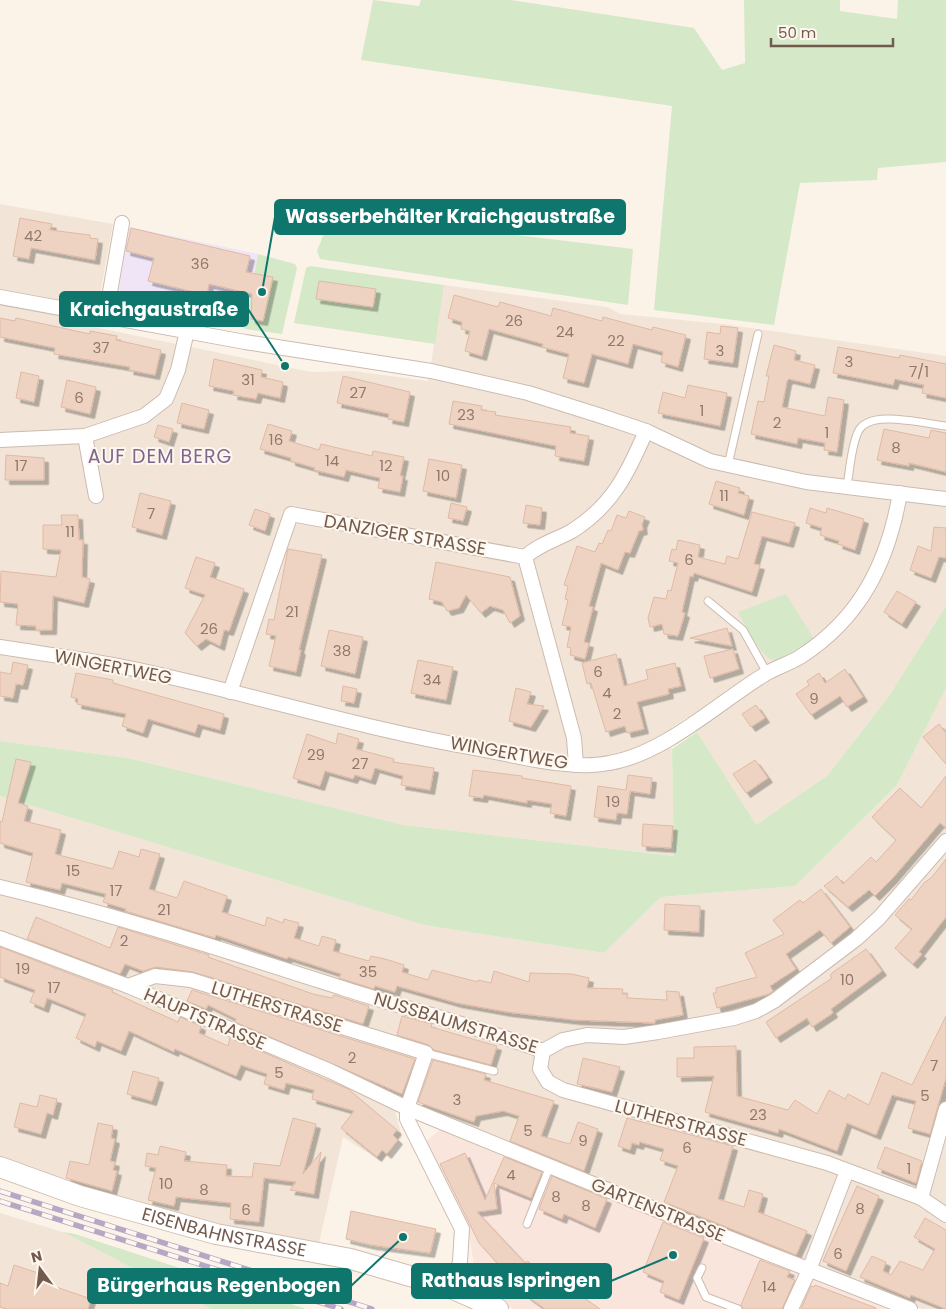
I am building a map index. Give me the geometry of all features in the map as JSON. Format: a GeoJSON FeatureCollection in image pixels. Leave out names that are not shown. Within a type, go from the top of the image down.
{"type":"FeatureCollection","features":[{"type":"Feature","properties":{"kind":"main road","name":"EISENBAHNSTRASSE"},"geometry":{"type":"LineString","coordinates":[[0,1167],[80,1196],[216,1234],[351,1259],[450,1288],[498,1309]]}},
{"type":"Feature","properties":{"kind":"street"},"geometry":{"type":"LineString","coordinates":[[106,315],[122,223]]}},
{"type":"Feature","properties":{"kind":"street"},"geometry":{"type":"LineString","coordinates":[[0,297],[245,342],[431,371],[528,393],[646,431],[710,461],[806,482],[946,499]]}},
{"type":"Feature","properties":{"kind":"street"},"geometry":{"type":"LineString","coordinates":[[0,440],[85,436],[144,416],[166,399],[178,370],[188,331]]}},
{"type":"Feature","properties":{"kind":"street"},"geometry":{"type":"LineString","coordinates":[[576,765],[574,738],[525,557],[535,548],[560,538],[585,523],[605,505],[630,470],[646,431]]}},
{"type":"Feature","properties":{"kind":"street"},"geometry":{"type":"LineString","coordinates":[[85,436],[96,496]]}},
{"type":"Feature","properties":{"kind":"street","name":"WINGERTWEG"},"geometry":{"type":"LineString","coordinates":[[0,647],[128,668],[393,732],[576,765],[609,764],[630,758],[678,734],[767,674],[800,657],[834,631],[858,604],[874,577],[893,532],[900,493]]}},
{"type":"Feature","properties":{"kind":"street","name":"DANZIGER STRASSE"},"geometry":{"type":"LineString","coordinates":[[230,692],[290,514],[525,557]]}},
{"type":"Feature","properties":{"kind":"street","name":"NUSSBAUMSTRASSE"},"geometry":{"type":"LineString","coordinates":[[0,887],[124,918],[400,1006],[505,1037],[543,1051],[563,1040],[587,1036],[624,1037],[658,1032],[734,1018],[756,1011],[774,1001],[856,939],[879,918],[946,841]]}},
{"type":"Feature","properties":{"kind":"street","name":"HAUPTSTRASSE"},"geometry":{"type":"LineString","coordinates":[[0,938],[128,986],[330,1072],[407,1108]]}},
{"type":"Feature","properties":{"kind":"street","name":"LUTHERSTRASSE"},"geometry":{"type":"LineString","coordinates":[[128,986],[155,976],[191,980],[426,1053]]}},
{"type":"Feature","properties":{"kind":"street","name":"LUTHERSTRASSE"},"geometry":{"type":"LineString","coordinates":[[543,1051],[540,1069],[548,1082],[563,1090],[827,1163],[921,1198],[946,1215]]}},
{"type":"Feature","properties":{"kind":"street"},"geometry":{"type":"LineString","coordinates":[[426,1053],[407,1108],[407,1119],[462,1229],[460,1262],[450,1288]]}},
{"type":"Feature","properties":{"kind":"street","name":"GARTENSTRASSE"},"geometry":{"type":"LineString","coordinates":[[407,1108],[910,1309]]}},
{"type":"Feature","properties":{"kind":"street"},"geometry":{"type":"LineString","coordinates":[[921,1198],[946,1109]]}},
{"type":"Feature","properties":{"kind":"street"},"geometry":{"type":"LineString","coordinates":[[791,1309],[809,1270],[847,1171]]}},
{"type":"Feature","properties":{"kind":"lane"},"geometry":{"type":"LineString","coordinates":[[728,465],[758,334]]}},
{"type":"Feature","properties":{"kind":"lane"},"geometry":{"type":"LineString","coordinates":[[847,486],[858,431],[866,421],[882,418],[946,426]]}},
{"type":"Feature","properties":{"kind":"lane"},"geometry":{"type":"LineString","coordinates":[[708,601],[743,630],[767,674]]}},
{"type":"Feature","properties":{"kind":"lane","name":"LUTHERSTRASSE"},"geometry":{"type":"LineString","coordinates":[[426,1053],[494,1071]]}},
{"type":"Feature","properties":{"kind":"lane"},"geometry":{"type":"LineString","coordinates":[[527,1224],[550,1166]]}},
{"type":"Feature","properties":{"kind":"lane"},"geometry":{"type":"LineString","coordinates":[[702,1268],[697,1278],[706,1297],[738,1309]]}},
{"type":"Feature","properties":{"kind":"shaded area"},"geometry":{"type":"Polygon","coordinates":[[[0,204],[113,224],[94,327],[311,372],[353,371],[428,381],[444,285],[607,307],[621,314],[723,324],[946,356],[946,606],[889,696],[828,775],[755,826],[688,717],[671,728],[675,856],[404,825],[128,758],[0,741],[0,204]]]}},
{"type":"Feature","properties":{"kind":"shaded area"},"geometry":{"type":"Polygon","coordinates":[[[129,227],[258,254],[245,329],[219,316],[196,311],[196,308],[186,306],[186,309],[142,309],[129,305],[119,289],[129,227]]]}},
{"type":"Feature","properties":{"kind":"shaded area"},"geometry":{"type":"Polygon","coordinates":[[[946,688],[946,1309],[922,1309],[405,1101],[395,1110],[402,1137],[382,1162],[343,1137],[319,1243],[222,1225],[65,1181],[0,1157],[0,796],[424,925],[604,953],[661,897],[795,886],[897,785],[946,688]]]}},
{"type":"Feature","properties":{"kind":"shaded area"},"geometry":{"type":"Polygon","coordinates":[[[443,1127],[887,1309],[513,1309],[479,1292],[467,1224],[424,1143],[443,1127]]]}},
{"type":"Feature","properties":{"kind":"shaded area"},"geometry":{"type":"Polygon","coordinates":[[[0,1213],[63,1232],[211,1309],[0,1309],[0,1213]]]}},
{"type":"Feature","properties":{"kind":"green space"},"geometry":{"type":"Polygon","coordinates":[[[373,0],[419,6],[421,0],[511,0],[694,28],[722,70],[745,63],[744,0],[840,0],[840,11],[897,19],[898,0],[946,0],[946,162],[878,168],[877,180],[800,183],[774,325],[654,310],[672,106],[361,60],[373,0]]]}},
{"type":"Feature","properties":{"kind":"green space"},"geometry":{"type":"Polygon","coordinates":[[[332,213],[633,249],[628,305],[320,259],[317,251],[332,213]]]}},
{"type":"Feature","properties":{"kind":"green space"},"geometry":{"type":"Polygon","coordinates":[[[258,254],[295,264],[297,268],[282,334],[245,329],[258,254]]]}},
{"type":"Feature","properties":{"kind":"green space"},"geometry":{"type":"Polygon","coordinates":[[[310,266],[444,285],[435,344],[294,323],[306,268],[310,266]]]}},
{"type":"Feature","properties":{"kind":"green space"},"geometry":{"type":"Polygon","coordinates":[[[786,594],[814,639],[776,661],[765,655],[760,649],[738,612],[786,594]]]}},
{"type":"Feature","properties":{"kind":"green space"},"geometry":{"type":"Polygon","coordinates":[[[946,606],[946,688],[897,785],[795,886],[661,897],[604,953],[424,925],[0,796],[0,741],[128,758],[404,825],[674,856],[672,749],[697,732],[756,825],[828,775],[889,696],[946,606]]]}},
{"type":"Feature","properties":{"kind":"green space"},"geometry":{"type":"Polygon","coordinates":[[[63,1232],[75,1234],[306,1309],[211,1309],[63,1232]]]}},
{"type":"Feature","properties":{"kind":"building"},"geometry":{"type":"Polygon","coordinates":[[[20,218],[52,224],[50,230],[90,235],[90,238],[98,239],[95,260],[31,248],[29,259],[13,256],[20,218]]]}},
{"type":"Feature","properties":{"kind":"building"},"geometry":{"type":"Polygon","coordinates":[[[131,228],[250,256],[246,272],[273,277],[263,321],[251,319],[252,294],[209,284],[207,295],[148,281],[154,258],[126,251],[131,228]]]}},
{"type":"Feature","properties":{"kind":"building"},"geometry":{"type":"Polygon","coordinates":[[[319,281],[376,289],[373,307],[316,299],[319,281]]]}},
{"type":"Feature","properties":{"kind":"building"},"geometry":{"type":"Polygon","coordinates":[[[454,295],[498,307],[500,302],[551,316],[553,308],[602,321],[603,317],[652,330],[653,327],[686,335],[678,367],[661,362],[663,352],[633,344],[628,364],[592,354],[584,383],[563,378],[569,354],[542,347],[543,344],[489,329],[482,356],[465,351],[470,331],[461,329],[462,322],[448,318],[454,295]]]}},
{"type":"Feature","properties":{"kind":"building"},"geometry":{"type":"Polygon","coordinates":[[[0,318],[15,321],[16,318],[90,334],[90,331],[117,336],[116,340],[161,350],[155,375],[129,370],[130,367],[54,354],[55,348],[0,337],[0,318]]]}},
{"type":"Feature","properties":{"kind":"building"},"geometry":{"type":"Polygon","coordinates":[[[721,326],[738,328],[733,363],[704,359],[707,332],[720,334],[721,326]]]}},
{"type":"Feature","properties":{"kind":"building"},"geometry":{"type":"Polygon","coordinates":[[[774,345],[796,351],[794,360],[815,365],[810,384],[789,379],[787,381],[782,407],[825,416],[828,397],[844,400],[837,452],[824,450],[825,443],[798,438],[797,444],[751,434],[758,401],[764,402],[769,376],[766,376],[774,345]]]}},
{"type":"Feature","properties":{"kind":"building"},"geometry":{"type":"Polygon","coordinates":[[[838,347],[899,358],[900,355],[946,364],[946,398],[922,393],[924,385],[895,379],[893,385],[833,373],[838,347]]]}},
{"type":"Feature","properties":{"kind":"building"},"geometry":{"type":"Polygon","coordinates":[[[214,359],[262,370],[261,377],[283,382],[280,398],[258,393],[256,399],[233,395],[234,391],[209,386],[214,359]]]}},
{"type":"Feature","properties":{"kind":"building"},"geometry":{"type":"Polygon","coordinates":[[[21,372],[39,376],[34,402],[16,398],[21,372]]]}},
{"type":"Feature","properties":{"kind":"building"},"geometry":{"type":"Polygon","coordinates":[[[343,376],[410,392],[404,422],[388,419],[389,414],[337,403],[343,376]]]}},
{"type":"Feature","properties":{"kind":"building"},"geometry":{"type":"Polygon","coordinates":[[[67,380],[96,387],[90,414],[61,407],[67,380]]]}},
{"type":"Feature","properties":{"kind":"building"},"geometry":{"type":"Polygon","coordinates":[[[688,385],[727,393],[720,426],[658,413],[663,392],[685,398],[688,385]]]}},
{"type":"Feature","properties":{"kind":"building"},"geometry":{"type":"Polygon","coordinates":[[[453,401],[482,406],[481,410],[496,412],[495,415],[571,427],[570,433],[589,436],[584,461],[555,456],[556,446],[449,424],[453,401]]]}},
{"type":"Feature","properties":{"kind":"building"},"geometry":{"type":"Polygon","coordinates":[[[182,403],[209,410],[204,429],[177,423],[182,403]]]}},
{"type":"Feature","properties":{"kind":"building"},"geometry":{"type":"Polygon","coordinates":[[[268,424],[292,431],[289,441],[319,450],[321,444],[372,456],[373,451],[404,457],[400,476],[403,476],[400,492],[378,488],[380,478],[346,470],[344,477],[314,470],[315,468],[291,461],[291,458],[260,449],[268,424]]]}},
{"type":"Feature","properties":{"kind":"building"},"geometry":{"type":"Polygon","coordinates":[[[158,425],[173,429],[169,442],[154,437],[158,425]]]}},
{"type":"Feature","properties":{"kind":"building"},"geometry":{"type":"Polygon","coordinates":[[[884,429],[929,438],[931,430],[946,433],[946,472],[909,463],[909,466],[877,460],[884,429]]]}},
{"type":"Feature","properties":{"kind":"building"},"geometry":{"type":"Polygon","coordinates":[[[6,455],[44,458],[44,480],[5,480],[6,455]]]}},
{"type":"Feature","properties":{"kind":"building"},"geometry":{"type":"Polygon","coordinates":[[[429,459],[462,465],[456,498],[423,491],[429,459]]]}},
{"type":"Feature","properties":{"kind":"building"},"geometry":{"type":"Polygon","coordinates":[[[716,481],[740,488],[738,493],[749,496],[744,515],[709,504],[716,481]]]}},
{"type":"Feature","properties":{"kind":"building"},"geometry":{"type":"Polygon","coordinates":[[[140,493],[171,501],[162,535],[132,527],[140,493]]]}},
{"type":"Feature","properties":{"kind":"building"},"geometry":{"type":"Polygon","coordinates":[[[451,503],[467,507],[463,521],[448,518],[451,503]]]}},
{"type":"Feature","properties":{"kind":"building"},"geometry":{"type":"Polygon","coordinates":[[[526,505],[542,508],[540,525],[523,523],[526,505]]]}},
{"type":"Feature","properties":{"kind":"building"},"geometry":{"type":"Polygon","coordinates":[[[810,508],[826,513],[827,508],[864,519],[855,550],[838,544],[839,541],[820,535],[822,528],[806,523],[810,508]]]}},
{"type":"Feature","properties":{"kind":"building"},"geometry":{"type":"Polygon","coordinates":[[[255,509],[270,514],[265,531],[249,525],[255,509]]]}},
{"type":"Feature","properties":{"kind":"building"},"geometry":{"type":"Polygon","coordinates":[[[629,511],[645,517],[642,524],[643,530],[639,531],[630,553],[625,552],[618,570],[601,563],[589,606],[593,607],[584,642],[589,643],[585,659],[570,655],[571,648],[567,647],[571,627],[562,625],[568,600],[565,599],[568,586],[564,585],[577,546],[595,552],[599,543],[602,544],[608,530],[611,531],[617,515],[626,518],[629,511]]]}},
{"type":"Feature","properties":{"kind":"building"},"geometry":{"type":"Polygon","coordinates":[[[752,512],[795,523],[789,543],[762,536],[754,564],[760,565],[752,592],[694,573],[693,577],[690,576],[682,612],[685,613],[678,636],[664,634],[662,624],[650,627],[648,618],[654,597],[666,599],[668,590],[671,591],[678,563],[669,561],[672,549],[676,550],[678,540],[700,545],[698,557],[725,564],[727,556],[738,559],[752,512]]]}},
{"type":"Feature","properties":{"kind":"building"},"geometry":{"type":"Polygon","coordinates":[[[61,515],[78,515],[79,540],[83,540],[82,577],[90,579],[84,603],[53,596],[52,630],[36,630],[36,626],[16,625],[18,604],[0,602],[1,571],[56,577],[61,550],[43,549],[43,525],[62,525],[61,515]]]}},
{"type":"Feature","properties":{"kind":"building"},"geometry":{"type":"Polygon","coordinates":[[[934,527],[946,528],[946,558],[939,557],[931,578],[910,570],[918,546],[931,551],[934,527]]]}},
{"type":"Feature","properties":{"kind":"building"},"geometry":{"type":"Polygon","coordinates":[[[288,549],[322,555],[299,650],[301,650],[296,672],[269,666],[276,636],[266,634],[269,619],[274,620],[288,549]]]}},
{"type":"Feature","properties":{"kind":"building"},"geometry":{"type":"Polygon","coordinates":[[[196,557],[215,563],[210,577],[244,589],[229,631],[224,630],[220,646],[206,639],[197,646],[185,633],[205,595],[185,588],[196,557]]]}},
{"type":"Feature","properties":{"kind":"building"},"geometry":{"type":"Polygon","coordinates":[[[436,562],[510,577],[520,616],[510,623],[503,610],[490,606],[481,613],[466,595],[459,608],[447,611],[442,602],[429,599],[436,562]]]}},
{"type":"Feature","properties":{"kind":"building"},"geometry":{"type":"Polygon","coordinates":[[[897,591],[916,602],[902,624],[884,612],[897,591]]]}},
{"type":"Feature","properties":{"kind":"building"},"geometry":{"type":"Polygon","coordinates":[[[727,628],[732,646],[690,638],[727,628]]]}},
{"type":"Feature","properties":{"kind":"building"},"geometry":{"type":"Polygon","coordinates":[[[329,630],[363,637],[355,674],[321,666],[329,630]]]}},
{"type":"Feature","properties":{"kind":"building"},"geometry":{"type":"Polygon","coordinates":[[[733,649],[739,669],[710,678],[704,656],[733,649]]]}},
{"type":"Feature","properties":{"kind":"building"},"geometry":{"type":"Polygon","coordinates":[[[616,654],[624,686],[648,679],[646,670],[675,663],[681,686],[668,689],[669,694],[637,702],[644,729],[627,733],[625,726],[606,732],[591,683],[587,684],[582,663],[616,654]]]}},
{"type":"Feature","properties":{"kind":"building"},"geometry":{"type":"Polygon","coordinates":[[[418,660],[453,667],[446,700],[411,693],[418,660]]]}},
{"type":"Feature","properties":{"kind":"building"},"geometry":{"type":"Polygon","coordinates":[[[13,662],[28,665],[23,685],[16,684],[13,698],[0,696],[0,672],[11,674],[13,662]]]}},
{"type":"Feature","properties":{"kind":"building"},"geometry":{"type":"Polygon","coordinates":[[[845,669],[863,697],[847,707],[840,696],[811,715],[796,694],[809,685],[807,681],[819,673],[825,683],[845,669]]]}},
{"type":"Feature","properties":{"kind":"building"},"geometry":{"type":"Polygon","coordinates":[[[76,673],[113,680],[113,683],[224,714],[220,730],[198,724],[195,733],[148,719],[143,733],[122,726],[126,714],[77,704],[78,699],[71,697],[76,673]]]}},
{"type":"Feature","properties":{"kind":"building"},"geometry":{"type":"Polygon","coordinates":[[[343,686],[357,689],[354,703],[341,701],[343,686]]]}},
{"type":"Feature","properties":{"kind":"building"},"geometry":{"type":"Polygon","coordinates":[[[516,688],[531,692],[527,704],[544,706],[531,727],[509,721],[516,688]]]}},
{"type":"Feature","properties":{"kind":"building"},"geometry":{"type":"Polygon","coordinates":[[[756,705],[765,718],[751,727],[742,714],[756,705]]]}},
{"type":"Feature","properties":{"kind":"building"},"geometry":{"type":"Polygon","coordinates":[[[939,724],[946,733],[946,764],[923,737],[939,724]]]}},
{"type":"Feature","properties":{"kind":"building"},"geometry":{"type":"Polygon","coordinates":[[[338,733],[359,739],[356,749],[394,759],[393,762],[434,768],[430,790],[401,785],[403,776],[375,768],[371,780],[355,775],[353,779],[325,771],[320,786],[293,778],[307,734],[336,744],[338,733]]]}},
{"type":"Feature","properties":{"kind":"building"},"geometry":{"type":"Polygon","coordinates":[[[16,759],[31,762],[18,803],[28,806],[24,821],[61,830],[55,854],[113,869],[119,851],[139,857],[141,849],[160,854],[149,889],[177,898],[184,881],[227,896],[222,912],[265,926],[267,917],[283,923],[284,919],[299,923],[294,938],[319,946],[322,936],[336,940],[333,951],[369,961],[371,956],[385,959],[404,965],[402,972],[428,980],[432,970],[478,982],[478,980],[491,983],[494,971],[529,982],[530,973],[572,974],[589,978],[587,988],[623,989],[622,994],[627,994],[627,998],[667,1000],[666,991],[679,992],[683,1015],[655,1020],[655,1023],[575,1020],[507,1012],[457,1003],[397,986],[395,992],[375,986],[374,989],[339,978],[341,974],[288,957],[287,959],[216,935],[215,938],[125,911],[126,909],[103,902],[106,894],[62,883],[60,890],[26,882],[33,853],[0,843],[0,821],[2,822],[16,759]]]}},
{"type":"Feature","properties":{"kind":"building"},"geometry":{"type":"Polygon","coordinates":[[[755,760],[768,778],[746,793],[733,774],[755,760]]]}},
{"type":"Feature","properties":{"kind":"building"},"geometry":{"type":"Polygon","coordinates":[[[473,770],[522,776],[522,778],[571,786],[566,816],[550,813],[552,804],[527,800],[527,803],[484,795],[483,798],[469,796],[473,770]]]}},
{"type":"Feature","properties":{"kind":"building"},"geometry":{"type":"Polygon","coordinates":[[[628,775],[652,778],[650,794],[630,791],[627,814],[617,813],[616,820],[594,817],[598,786],[626,790],[628,775]]]}},
{"type":"Feature","properties":{"kind":"building"},"geometry":{"type":"Polygon","coordinates":[[[946,776],[946,828],[940,823],[875,896],[869,890],[848,907],[824,886],[837,876],[843,884],[871,857],[876,862],[896,840],[872,817],[900,788],[921,808],[946,776]]]}},
{"type":"Feature","properties":{"kind":"building"},"geometry":{"type":"Polygon","coordinates":[[[643,824],[673,826],[671,848],[642,846],[643,824]]]}},
{"type":"Feature","properties":{"kind":"building"},"geometry":{"type":"Polygon","coordinates":[[[946,859],[946,917],[919,952],[922,954],[913,964],[895,948],[912,929],[895,915],[909,899],[911,900],[924,883],[932,877],[946,859]]]}},
{"type":"Feature","properties":{"kind":"building"},"geometry":{"type":"Polygon","coordinates":[[[821,889],[850,927],[831,943],[820,930],[786,954],[796,969],[770,986],[773,991],[769,994],[717,1008],[713,993],[716,993],[716,988],[757,977],[745,953],[784,934],[773,920],[800,900],[803,903],[821,889]]]}},
{"type":"Feature","properties":{"kind":"building"},"geometry":{"type":"Polygon","coordinates":[[[665,904],[700,906],[699,932],[664,930],[665,904]]]}},
{"type":"Feature","properties":{"kind":"building"},"geometry":{"type":"Polygon","coordinates":[[[36,917],[110,948],[118,927],[209,955],[208,957],[313,994],[332,998],[334,995],[369,1006],[363,1024],[193,972],[156,967],[143,971],[125,964],[120,974],[27,939],[36,917]]]}},
{"type":"Feature","properties":{"kind":"building"},"geometry":{"type":"Polygon","coordinates":[[[0,947],[113,990],[112,992],[178,1022],[180,1017],[201,1026],[199,1033],[228,1046],[230,1038],[348,1089],[397,1130],[393,1135],[398,1140],[387,1154],[382,1150],[377,1157],[341,1128],[354,1111],[312,1099],[314,1090],[286,1083],[284,1090],[264,1084],[267,1074],[241,1065],[236,1076],[175,1049],[174,1052],[129,1031],[121,1051],[97,1041],[95,1047],[76,1038],[86,1014],[47,998],[44,1008],[30,1002],[35,990],[0,977],[0,947]]]}},
{"type":"Feature","properties":{"kind":"building"},"geometry":{"type":"Polygon","coordinates":[[[866,949],[882,971],[831,1009],[833,1013],[812,1027],[807,1018],[776,1038],[766,1022],[832,978],[830,976],[832,973],[866,949]]]}},
{"type":"Feature","properties":{"kind":"building"},"geometry":{"type":"Polygon","coordinates":[[[192,990],[415,1059],[402,1094],[235,1022],[236,1019],[208,1005],[206,1009],[187,1001],[192,990]]]}},
{"type":"Feature","properties":{"kind":"building"},"geometry":{"type":"Polygon","coordinates":[[[402,1016],[432,1024],[431,1027],[497,1046],[491,1065],[434,1050],[429,1045],[397,1035],[402,1016]]]}},
{"type":"Feature","properties":{"kind":"building"},"geometry":{"type":"Polygon","coordinates":[[[946,1016],[946,1078],[930,1134],[908,1128],[916,1101],[892,1095],[876,1135],[847,1123],[837,1151],[779,1129],[778,1133],[705,1112],[714,1076],[677,1077],[677,1058],[694,1058],[694,1047],[736,1046],[737,1096],[788,1110],[795,1100],[817,1114],[829,1090],[845,1099],[848,1094],[869,1105],[882,1072],[912,1085],[946,1016]]]}},
{"type":"Feature","properties":{"kind":"building"},"geometry":{"type":"Polygon","coordinates":[[[583,1058],[620,1067],[612,1092],[577,1084],[583,1058]]]}},
{"type":"Feature","properties":{"kind":"building"},"geometry":{"type":"Polygon","coordinates":[[[433,1060],[486,1074],[484,1080],[554,1101],[541,1136],[570,1144],[578,1122],[598,1129],[584,1171],[510,1141],[519,1116],[503,1111],[476,1116],[474,1122],[418,1102],[433,1060]]]}},
{"type":"Feature","properties":{"kind":"building"},"geometry":{"type":"Polygon","coordinates":[[[133,1071],[159,1078],[152,1101],[127,1094],[133,1071]]]}},
{"type":"Feature","properties":{"kind":"building"},"geometry":{"type":"Polygon","coordinates":[[[40,1095],[57,1099],[53,1115],[47,1113],[41,1134],[14,1127],[20,1103],[37,1107],[40,1095]]]}},
{"type":"Feature","properties":{"kind":"building"},"geometry":{"type":"Polygon","coordinates":[[[293,1118],[316,1124],[303,1174],[321,1152],[314,1194],[290,1190],[296,1182],[264,1178],[259,1222],[230,1219],[231,1203],[176,1197],[174,1206],[148,1200],[156,1168],[145,1166],[147,1153],[158,1155],[160,1146],[186,1152],[184,1161],[227,1165],[226,1176],[252,1177],[254,1163],[280,1166],[293,1118]]]}},
{"type":"Feature","properties":{"kind":"building"},"geometry":{"type":"Polygon","coordinates":[[[627,1118],[733,1146],[718,1199],[744,1207],[749,1190],[763,1194],[758,1212],[807,1231],[796,1255],[664,1202],[678,1166],[660,1160],[664,1149],[640,1142],[639,1145],[632,1143],[630,1150],[618,1146],[627,1118]]]}},
{"type":"Feature","properties":{"kind":"building"},"geometry":{"type":"Polygon","coordinates":[[[98,1123],[113,1126],[111,1138],[115,1139],[110,1161],[115,1162],[113,1170],[117,1171],[112,1191],[66,1178],[70,1161],[89,1165],[98,1123]]]}},
{"type":"Feature","properties":{"kind":"building"},"geometry":{"type":"Polygon","coordinates":[[[885,1147],[922,1161],[916,1183],[877,1168],[885,1147]]]}},
{"type":"Feature","properties":{"kind":"building"},"geometry":{"type":"Polygon","coordinates":[[[465,1153],[485,1200],[504,1157],[542,1172],[531,1198],[494,1183],[497,1209],[477,1212],[525,1263],[528,1261],[554,1290],[560,1281],[600,1309],[545,1309],[527,1296],[479,1243],[440,1164],[465,1153]]]}},
{"type":"Feature","properties":{"kind":"building"},"geometry":{"type":"Polygon","coordinates":[[[552,1176],[607,1199],[595,1228],[564,1214],[562,1219],[539,1209],[552,1176]]]}},
{"type":"Feature","properties":{"kind":"building"},"geometry":{"type":"Polygon","coordinates":[[[857,1186],[879,1196],[846,1271],[823,1261],[857,1186]]]}},
{"type":"Feature","properties":{"kind":"building"},"geometry":{"type":"Polygon","coordinates":[[[351,1211],[436,1229],[430,1253],[371,1245],[346,1239],[351,1211]]]}},
{"type":"Feature","properties":{"kind":"building"},"geometry":{"type":"Polygon","coordinates":[[[925,1218],[946,1230],[946,1309],[911,1295],[910,1298],[860,1277],[872,1256],[886,1262],[883,1271],[891,1275],[900,1261],[923,1270],[935,1249],[914,1237],[925,1218]]]}},
{"type":"Feature","properties":{"kind":"building"},"geometry":{"type":"Polygon","coordinates":[[[663,1222],[704,1238],[679,1300],[660,1292],[664,1281],[643,1272],[663,1222]]]}},
{"type":"Feature","properties":{"kind":"building"},"geometry":{"type":"Polygon","coordinates":[[[760,1260],[790,1271],[787,1277],[795,1280],[782,1309],[743,1309],[741,1305],[760,1260]]]}},
{"type":"Feature","properties":{"kind":"building"},"geometry":{"type":"Polygon","coordinates":[[[14,1265],[38,1273],[36,1280],[91,1299],[88,1309],[6,1309],[0,1307],[0,1283],[8,1286],[14,1265]]]}},
{"type":"Feature","properties":{"kind":"building"},"geometry":{"type":"Polygon","coordinates":[[[815,1285],[876,1309],[801,1309],[811,1286],[814,1287],[815,1285]]]}},
{"type":"Feature","properties":{"kind":"railway"},"geometry":{"type":"LineString","coordinates":[[0,1191],[372,1309]]}},
{"type":"Feature","properties":{"kind":"railway"},"geometry":{"type":"LineString","coordinates":[[0,1201],[341,1309]]}},
{"type":"Feature","properties":{"kind":"place","name":"Wasserbehälter Kraichgaustraße"},"geometry":{"type":"Point","coordinates":[262,292]}},
{"type":"Feature","properties":{"kind":"place","name":"Kraichgaustraße"},"geometry":{"type":"Point","coordinates":[285,366]}},
{"type":"Feature","properties":{"kind":"place","name":"Bürgerhaus Regenbogen"},"geometry":{"type":"Point","coordinates":[403,1237]}},
{"type":"Feature","properties":{"kind":"place","name":"Rathaus Ispringen"},"geometry":{"type":"Point","coordinates":[673,1255]}},
{"type":"Feature","properties":{"kind":"district","name":"AUF DEM BERG"},"geometry":{"type":"Point","coordinates":[160,456]}}]}
